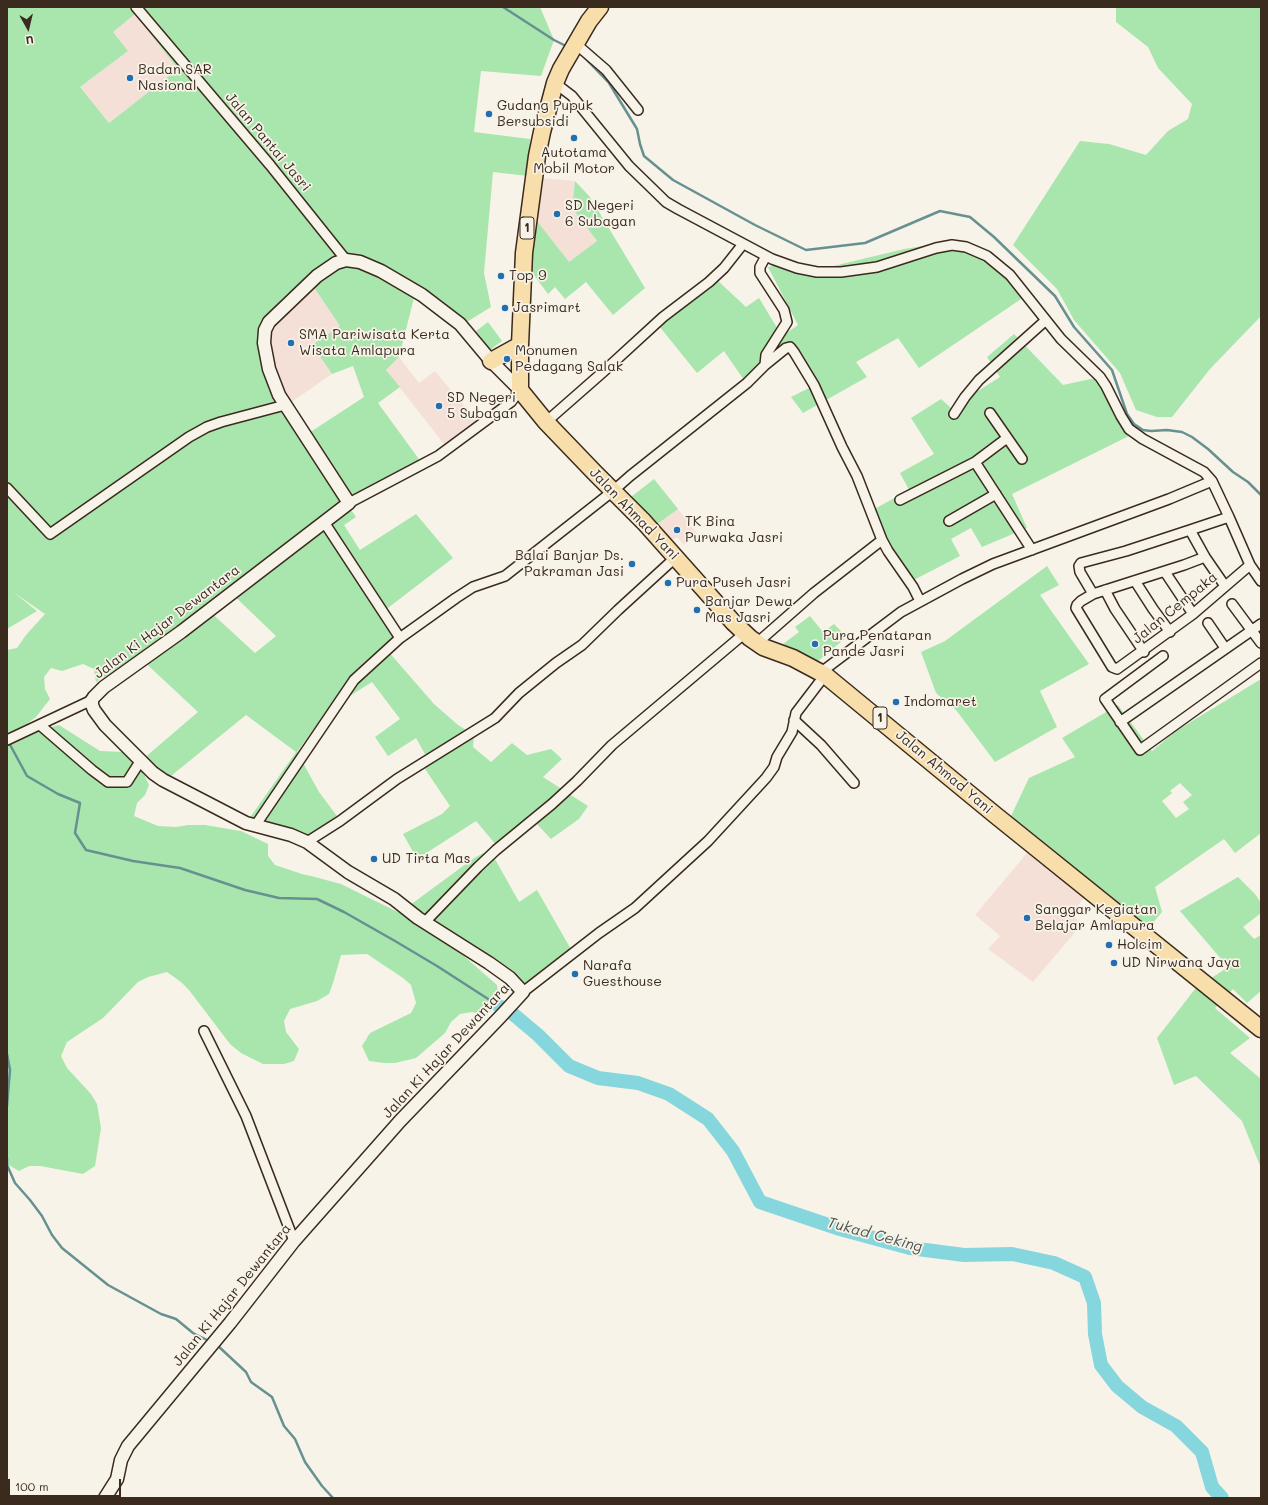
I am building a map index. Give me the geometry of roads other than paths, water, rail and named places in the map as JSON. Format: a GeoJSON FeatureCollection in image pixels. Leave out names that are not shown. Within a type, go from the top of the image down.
{"type":"FeatureCollection","features":[{"type":"Feature","properties":{"kind":"highway","name":"1"},"geometry":{"type":"LineString","coordinates":[[520,390],[520,345],[524,253],[537,156],[546,113],[558,76],[575,45],[600,7]]}},
{"type":"Feature","properties":{"kind":"highway"},"geometry":{"type":"LineString","coordinates":[[491,361],[520,345]]}},
{"type":"Feature","properties":{"kind":"highway","name":"Jalan Ahmad Yani"},"geometry":{"type":"LineString","coordinates":[[520,390],[546,422],[676,557],[733,622],[751,638],[763,647],[804,663],[823,674],[1261,1029]]}},
{"type":"Feature","properties":{"kind":"street","name":"Jalan Pantai Jasri"},"geometry":{"type":"LineString","coordinates":[[136,7],[270,165],[346,260]]}},
{"type":"Feature","properties":{"kind":"street"},"geometry":{"type":"LineString","coordinates":[[575,45],[606,70],[638,110]]}},
{"type":"Feature","properties":{"kind":"street"},"geometry":{"type":"LineString","coordinates":[[558,76],[572,96],[629,166],[666,202],[766,256],[797,268],[817,272],[841,272],[877,267],[936,248],[959,245],[976,250],[987,256],[1010,275],[1061,339],[1100,378],[1106,386],[1129,429],[1143,439],[1204,472],[1212,481],[1250,565],[1261,581]]}},
{"type":"Feature","properties":{"kind":"street"},"geometry":{"type":"LineString","coordinates":[[546,422],[663,317],[709,282],[724,268],[743,244]]}},
{"type":"Feature","properties":{"kind":"street"},"geometry":{"type":"LineString","coordinates":[[765,365],[766,355],[787,322],[784,310],[760,271],[766,256]]}},
{"type":"Feature","properties":{"kind":"street"},"geometry":{"type":"LineString","coordinates":[[346,260],[360,262],[381,271],[427,298],[460,324],[491,361],[520,390],[511,402],[438,456],[349,503],[279,395],[269,369],[264,343],[265,330],[269,322],[308,284],[336,262],[346,260]]}},
{"type":"Feature","properties":{"kind":"street"},"geometry":{"type":"LineString","coordinates":[[954,414],[965,397],[979,380],[1046,320]]}},
{"type":"Feature","properties":{"kind":"street"},"geometry":{"type":"LineString","coordinates":[[255,826],[354,680],[400,638],[473,587],[505,576],[747,383],[765,365],[786,348],[790,347],[794,352],[814,385],[857,476],[882,540],[888,551],[914,587],[920,601]]}},
{"type":"Feature","properties":{"kind":"street"},"geometry":{"type":"LineString","coordinates":[[7,488],[50,534],[188,437],[221,422],[285,405]]}},
{"type":"Feature","properties":{"kind":"street"},"geometry":{"type":"LineString","coordinates":[[990,413],[1022,459]]}},
{"type":"Feature","properties":{"kind":"street"},"geometry":{"type":"LineString","coordinates":[[900,500],[976,462],[1007,438]]}},
{"type":"Feature","properties":{"kind":"street"},"geometry":{"type":"LineString","coordinates":[[976,462],[1032,550]]}},
{"type":"Feature","properties":{"kind":"street"},"geometry":{"type":"LineString","coordinates":[[523,992],[598,933],[636,908],[708,841],[774,768],[777,757],[792,732],[796,713],[823,674],[901,612],[945,587],[987,567],[1169,499],[1212,481]]}},
{"type":"Feature","properties":{"kind":"street"},"geometry":{"type":"LineString","coordinates":[[949,521],[996,494]]}},
{"type":"Feature","properties":{"kind":"street","name":"Jalan Ki Hajar Dewantara"},"geometry":{"type":"LineString","coordinates":[[105,1498],[117,1479],[121,1460],[128,1446],[294,1241],[400,1121],[500,1018],[514,1000],[523,992],[515,982],[500,971],[425,922],[394,899],[338,866],[307,842],[292,835],[246,823],[172,786],[153,773],[117,738],[100,720],[92,705],[92,700],[104,687],[181,632],[349,503]]}},
{"type":"Feature","properties":{"kind":"street"},"geometry":{"type":"LineString","coordinates":[[1206,557],[1165,572],[1093,594],[1080,572],[1079,566],[1081,563],[1126,551],[1229,517]]}},
{"type":"Feature","properties":{"kind":"street"},"geometry":{"type":"LineString","coordinates":[[324,522],[400,638]]}},
{"type":"Feature","properties":{"kind":"street"},"geometry":{"type":"LineString","coordinates":[[1190,530],[1225,586]]}},
{"type":"Feature","properties":{"kind":"street"},"geometry":{"type":"LineString","coordinates":[[425,922],[496,850],[552,804],[616,740],[751,638],[814,593],[882,540]]}},
{"type":"Feature","properties":{"kind":"street"},"geometry":{"type":"LineString","coordinates":[[307,842],[340,821],[397,779],[495,718],[519,693],[556,663],[582,645],[676,557]]}},
{"type":"Feature","properties":{"kind":"street","name":"Jalan Cempaka"},"geometry":{"type":"LineString","coordinates":[[1093,594],[1086,597],[1077,605],[1077,611],[1088,626],[1112,667],[1115,669],[1120,669],[1193,614],[1250,565]]}},
{"type":"Feature","properties":{"kind":"street"},"geometry":{"type":"LineString","coordinates":[[1165,572],[1193,614]]}},
{"type":"Feature","properties":{"kind":"street"},"geometry":{"type":"LineString","coordinates":[[1135,581],[1170,632]]}},
{"type":"Feature","properties":{"kind":"street"},"geometry":{"type":"LineString","coordinates":[[1105,590],[1119,615],[1144,652]]}},
{"type":"Feature","properties":{"kind":"street"},"geometry":{"type":"LineString","coordinates":[[1232,604],[1261,644]]}},
{"type":"Feature","properties":{"kind":"street"},"geometry":{"type":"LineString","coordinates":[[1208,623],[1225,648]]}},
{"type":"Feature","properties":{"kind":"street"},"geometry":{"type":"LineString","coordinates":[[1120,722],[1261,624]]}},
{"type":"Feature","properties":{"kind":"street"},"geometry":{"type":"LineString","coordinates":[[1163,656],[1105,699],[1140,750],[1261,663]]}},
{"type":"Feature","properties":{"kind":"street"},"geometry":{"type":"LineString","coordinates":[[7,740],[92,700]]}},
{"type":"Feature","properties":{"kind":"street"},"geometry":{"type":"LineString","coordinates":[[794,720],[821,745],[854,783]]}},
{"type":"Feature","properties":{"kind":"street"},"geometry":{"type":"LineString","coordinates":[[40,725],[108,782],[127,782],[141,760]]}},
{"type":"Feature","properties":{"kind":"street"},"geometry":{"type":"LineString","coordinates":[[204,1031],[246,1116],[294,1241]]}},
{"type":"Feature","properties":{"kind":"waterway"},"geometry":{"type":"LineString","coordinates":[[503,7],[554,40],[568,47]]}},
{"type":"Feature","properties":{"kind":"waterway"},"geometry":{"type":"LineString","coordinates":[[584,57],[609,83],[637,129],[644,156],[673,180],[755,225],[806,250],[865,243],[940,211],[970,217],[994,237],[1055,296],[1074,327],[1112,370],[1127,414],[1134,424],[1143,430],[1167,430],[1182,432],[1192,437],[1208,449],[1233,472],[1248,482],[1261,495]]}},
{"type":"Feature","properties":{"kind":"waterway"},"geometry":{"type":"LineString","coordinates":[[8,741],[27,776],[58,794],[80,803],[75,833],[86,850],[133,861],[180,868],[245,890],[279,898],[317,899],[344,912],[395,941],[499,1006]]}},
{"type":"Feature","properties":{"kind":"waterway","name":"Tukad Ceking"},"geometry":{"type":"LineString","coordinates":[[499,1006],[513,1014],[538,1035],[569,1066],[598,1078],[638,1083],[669,1094],[708,1119],[733,1151],[760,1202],[840,1229],[910,1248],[964,1255],[1012,1254],[1054,1263],[1085,1277],[1094,1303],[1095,1334],[1101,1365],[1117,1386],[1142,1407],[1176,1426],[1202,1452],[1212,1487],[1222,1498]]}},
{"type":"Feature","properties":{"kind":"waterway"},"geometry":{"type":"LineString","coordinates":[[7,1054],[10,1070],[7,1106]]}},
{"type":"Feature","properties":{"kind":"waterway"},"geometry":{"type":"LineString","coordinates":[[7,1159],[7,1165],[15,1183],[42,1216],[52,1235],[62,1248],[108,1285],[161,1314],[176,1319],[193,1333],[211,1342]]}},
{"type":"Feature","properties":{"kind":"waterway"},"geometry":{"type":"LineString","coordinates":[[217,1345],[246,1372],[251,1382],[272,1397],[284,1426],[295,1439],[305,1462],[322,1486],[333,1498]]}},
{"type":"Feature","properties":{"kind":"place","name":"Badan SAR Nasional"},"geometry":{"type":"Point","coordinates":[130,78]}},
{"type":"Feature","properties":{"kind":"place","name":"Gudang Pupuk Bersubsidi"},"geometry":{"type":"Point","coordinates":[489,114]}},
{"type":"Feature","properties":{"kind":"place","name":"Autotama Mobil Motor"},"geometry":{"type":"Point","coordinates":[574,138]}},
{"type":"Feature","properties":{"kind":"place","name":"SD Negeri 6 Subagan"},"geometry":{"type":"Point","coordinates":[557,214]}},
{"type":"Feature","properties":{"kind":"place","name":"Top 9"},"geometry":{"type":"Point","coordinates":[501,276]}},
{"type":"Feature","properties":{"kind":"place","name":"Jasrimart"},"geometry":{"type":"Point","coordinates":[505,308]}},
{"type":"Feature","properties":{"kind":"place","name":"SMA Pariwisata Kerta Wisata Amlapura"},"geometry":{"type":"Point","coordinates":[291,343]}},
{"type":"Feature","properties":{"kind":"place","name":"Monumen Pedagang Salak"},"geometry":{"type":"Point","coordinates":[507,359]}},
{"type":"Feature","properties":{"kind":"place","name":"SD Negeri 5 Subagan"},"geometry":{"type":"Point","coordinates":[439,406]}},
{"type":"Feature","properties":{"kind":"place","name":"TK Bina Purwaka Jasri"},"geometry":{"type":"Point","coordinates":[677,530]}},
{"type":"Feature","properties":{"kind":"place","name":"Balai Banjar Ds. Pakraman Jasi"},"geometry":{"type":"Point","coordinates":[632,564]}},
{"type":"Feature","properties":{"kind":"place","name":"Pura Puseh Jasri"},"geometry":{"type":"Point","coordinates":[668,583]}},
{"type":"Feature","properties":{"kind":"place","name":"Banjar Dewa Mas Jasri"},"geometry":{"type":"Point","coordinates":[697,610]}},
{"type":"Feature","properties":{"kind":"place","name":"Pura Penataran Pande Jasri"},"geometry":{"type":"Point","coordinates":[815,644]}},
{"type":"Feature","properties":{"kind":"place","name":"Indomaret"},"geometry":{"type":"Point","coordinates":[896,702]}},
{"type":"Feature","properties":{"kind":"place","name":"UD Tirta Mas"},"geometry":{"type":"Point","coordinates":[374,859]}},
{"type":"Feature","properties":{"kind":"place","name":"Sanggar Kegiatan Belajar Amlapura"},"geometry":{"type":"Point","coordinates":[1027,918]}},
{"type":"Feature","properties":{"kind":"place","name":"Holcim"},"geometry":{"type":"Point","coordinates":[1109,945]}},
{"type":"Feature","properties":{"kind":"place","name":"UD Nirwana Jaya"},"geometry":{"type":"Point","coordinates":[1114,963]}},
{"type":"Feature","properties":{"kind":"place","name":"Narafa Guesthouse"},"geometry":{"type":"Point","coordinates":[575,974]}}]}
